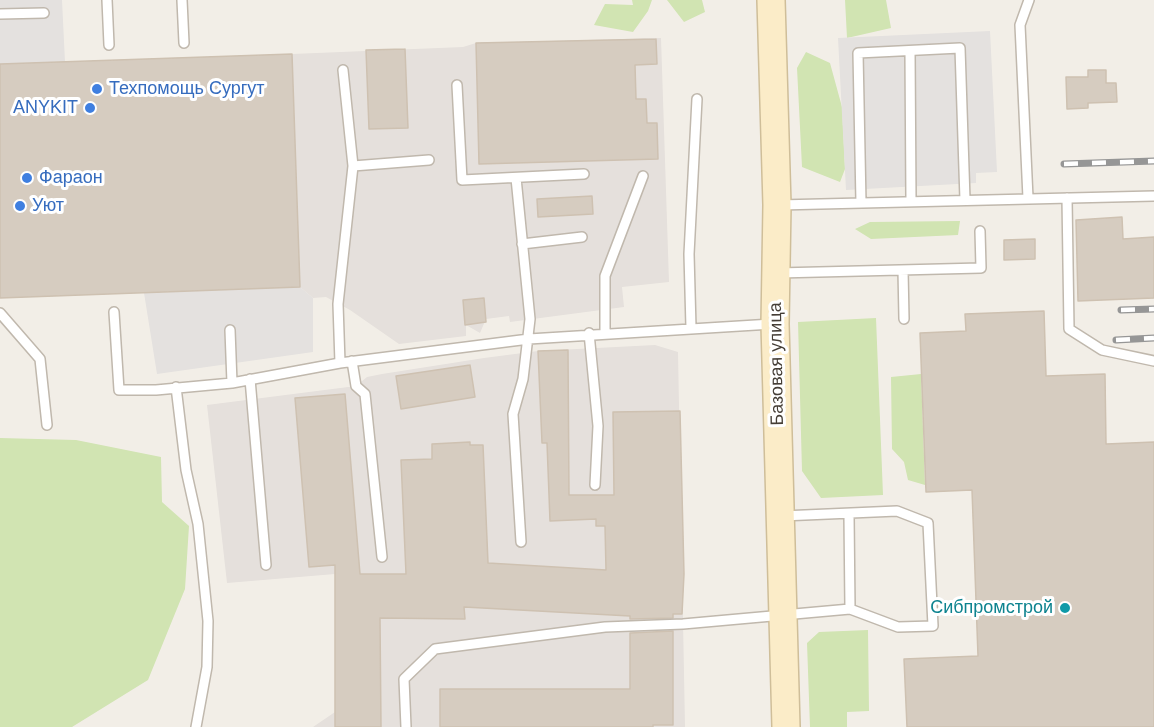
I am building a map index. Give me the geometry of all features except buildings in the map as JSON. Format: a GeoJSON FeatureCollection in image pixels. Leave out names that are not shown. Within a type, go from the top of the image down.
{"type":"FeatureCollection","features":[{"type":"Feature","properties":{"kind":"street","name":"Базовая улица"},"geometry":{"type":"LineString","coordinates":[[771,0],[777,205],[775,324],[786,727]]}},
{"type":"Feature","properties":{"kind":"lane"},"geometry":{"type":"LineString","coordinates":[[107,0],[109,45]]}},
{"type":"Feature","properties":{"kind":"lane"},"geometry":{"type":"LineString","coordinates":[[182,0],[183,43]]}},
{"type":"Feature","properties":{"kind":"lane"},"geometry":{"type":"LineString","coordinates":[[1028,198],[1020,25],[1029,0]]}},
{"type":"Feature","properties":{"kind":"lane"},"geometry":{"type":"LineString","coordinates":[[0,14],[44,13]]}},
{"type":"Feature","properties":{"kind":"lane"},"geometry":{"type":"LineString","coordinates":[[861,202],[858,53],[960,48],[965,200]]}},
{"type":"Feature","properties":{"kind":"lane"},"geometry":{"type":"LineString","coordinates":[[910,51],[911,201]]}},
{"type":"Feature","properties":{"kind":"lane"},"geometry":{"type":"LineString","coordinates":[[340,363],[338,304],[353,166],[344,70]]}},
{"type":"Feature","properties":{"kind":"lane"},"geometry":{"type":"LineString","coordinates":[[457,85],[462,180],[584,174]]}},
{"type":"Feature","properties":{"kind":"lane"},"geometry":{"type":"LineString","coordinates":[[691,328],[689,254],[697,99]]}},
{"type":"Feature","properties":{"kind":"lane"},"geometry":{"type":"LineString","coordinates":[[353,166],[429,160]]}},
{"type":"Feature","properties":{"kind":"lane"},"geometry":{"type":"LineString","coordinates":[[605,332],[605,276],[643,176]]}},
{"type":"Feature","properties":{"kind":"lane"},"geometry":{"type":"LineString","coordinates":[[516,178],[530,319],[523,379],[513,414],[521,542]]}},
{"type":"Feature","properties":{"kind":"lane"},"geometry":{"type":"LineString","coordinates":[[777,205],[1154,196]]}},
{"type":"Feature","properties":{"kind":"lane"},"geometry":{"type":"LineString","coordinates":[[1067,198],[1069,329],[1102,350],[1154,362]]}},
{"type":"Feature","properties":{"kind":"lane"},"geometry":{"type":"LineString","coordinates":[[776,273],[981,268],[980,231]]}},
{"type":"Feature","properties":{"kind":"lane"},"geometry":{"type":"LineString","coordinates":[[522,244],[582,237]]}},
{"type":"Feature","properties":{"kind":"lane"},"geometry":{"type":"LineString","coordinates":[[903,270],[904,319]]}},
{"type":"Feature","properties":{"kind":"lane"},"geometry":{"type":"LineString","coordinates":[[114,312],[119,390],[156,390],[232,383],[352,361],[529,339],[605,332],[775,324]]}},
{"type":"Feature","properties":{"kind":"lane"},"geometry":{"type":"LineString","coordinates":[[0,313],[39,358],[47,425]]}},
{"type":"Feature","properties":{"kind":"lane"},"geometry":{"type":"LineString","coordinates":[[230,330],[232,383]]}},
{"type":"Feature","properties":{"kind":"lane"},"geometry":{"type":"LineString","coordinates":[[589,333],[598,426],[594,485]]}},
{"type":"Feature","properties":{"kind":"lane"},"geometry":{"type":"LineString","coordinates":[[352,361],[356,386],[365,394],[382,557]]}},
{"type":"Feature","properties":{"kind":"lane"},"geometry":{"type":"LineString","coordinates":[[250,379],[266,565]]}},
{"type":"Feature","properties":{"kind":"lane"},"geometry":{"type":"LineString","coordinates":[[176,387],[186,470],[198,524],[208,621],[207,667],[196,727]]}},
{"type":"Feature","properties":{"kind":"lane"},"geometry":{"type":"LineString","coordinates":[[406,727],[404,679],[435,648],[605,627],[683,624],[850,609],[898,627],[933,626],[928,524],[897,511],[849,515],[780,516]]}},
{"type":"Feature","properties":{"kind":"lane"},"geometry":{"type":"LineString","coordinates":[[849,515],[850,609]]}},
{"type":"Feature","properties":{"kind":"shaded area"},"geometry":{"type":"Polygon","coordinates":[[[0,0],[62,0],[65,62],[0,64],[0,0]]]}},
{"type":"Feature","properties":{"kind":"shaded area"},"geometry":{"type":"Polygon","coordinates":[[[990,31],[997,172],[976,173],[976,183],[846,190],[838,38],[990,31]]]}},
{"type":"Feature","properties":{"kind":"shaded area"},"geometry":{"type":"Polygon","coordinates":[[[661,38],[669,282],[622,287],[624,307],[510,322],[509,316],[486,319],[480,333],[466,325],[466,336],[399,344],[350,310],[326,297],[313,298],[300,287],[292,54],[463,47],[476,43],[661,38]]]}},
{"type":"Feature","properties":{"kind":"shaded area"},"geometry":{"type":"Polygon","coordinates":[[[300,287],[313,298],[313,352],[157,374],[144,293],[300,287]]]}},
{"type":"Feature","properties":{"kind":"shaded area"},"geometry":{"type":"Polygon","coordinates":[[[655,345],[678,352],[685,727],[313,727],[335,712],[335,574],[227,583],[207,405],[356,386],[367,377],[484,358],[538,351],[655,345]]]}},
{"type":"Feature","properties":{"kind":"green space"},"geometry":{"type":"Polygon","coordinates":[[[632,0],[652,0],[648,11],[633,32],[594,25],[605,4],[633,5],[632,0]]]}},
{"type":"Feature","properties":{"kind":"green space"},"geometry":{"type":"Polygon","coordinates":[[[667,0],[702,0],[705,12],[684,22],[667,0]]]}},
{"type":"Feature","properties":{"kind":"green space"},"geometry":{"type":"Polygon","coordinates":[[[845,0],[886,0],[891,28],[847,38],[845,0]]]}},
{"type":"Feature","properties":{"kind":"green space"},"geometry":{"type":"Polygon","coordinates":[[[806,52],[830,63],[842,107],[845,169],[840,182],[802,167],[797,68],[806,52]]]}},
{"type":"Feature","properties":{"kind":"green space"},"geometry":{"type":"Polygon","coordinates":[[[960,221],[958,235],[871,239],[855,229],[870,222],[960,221]]]}},
{"type":"Feature","properties":{"kind":"green space"},"geometry":{"type":"Polygon","coordinates":[[[876,318],[883,495],[821,498],[802,471],[798,322],[876,318]]]}},
{"type":"Feature","properties":{"kind":"green space"},"geometry":{"type":"Polygon","coordinates":[[[921,374],[925,485],[908,480],[904,462],[892,449],[891,377],[921,374]]]}},
{"type":"Feature","properties":{"kind":"green space"},"geometry":{"type":"Polygon","coordinates":[[[0,438],[76,440],[161,457],[162,502],[189,526],[185,589],[148,680],[72,727],[0,727],[0,438]]]}},
{"type":"Feature","properties":{"kind":"green space"},"geometry":{"type":"Polygon","coordinates":[[[868,630],[869,711],[847,712],[847,727],[810,727],[807,643],[819,632],[868,630]]]}},
{"type":"Feature","properties":{"kind":"railway"},"geometry":{"type":"LineString","coordinates":[[1064,164],[1154,161]]}},
{"type":"Feature","properties":{"kind":"railway"},"geometry":{"type":"LineString","coordinates":[[1121,310],[1154,309]]}},
{"type":"Feature","properties":{"kind":"railway"},"geometry":{"type":"LineString","coordinates":[[1116,340],[1154,338]]}},
{"type":"Feature","properties":{"kind":"place","name":"Техпомощь Сургут"},"geometry":{"type":"Point","coordinates":[97,89]}},
{"type":"Feature","properties":{"kind":"place","name":"ANYKIT"},"geometry":{"type":"Point","coordinates":[90,108]}},
{"type":"Feature","properties":{"kind":"place","name":"Фараон"},"geometry":{"type":"Point","coordinates":[27,178]}},
{"type":"Feature","properties":{"kind":"place","name":"Уют"},"geometry":{"type":"Point","coordinates":[20,206]}},
{"type":"Feature","properties":{"kind":"place","name":"Сибпромстрой"},"geometry":{"type":"Point","coordinates":[1065,608]}}]}
